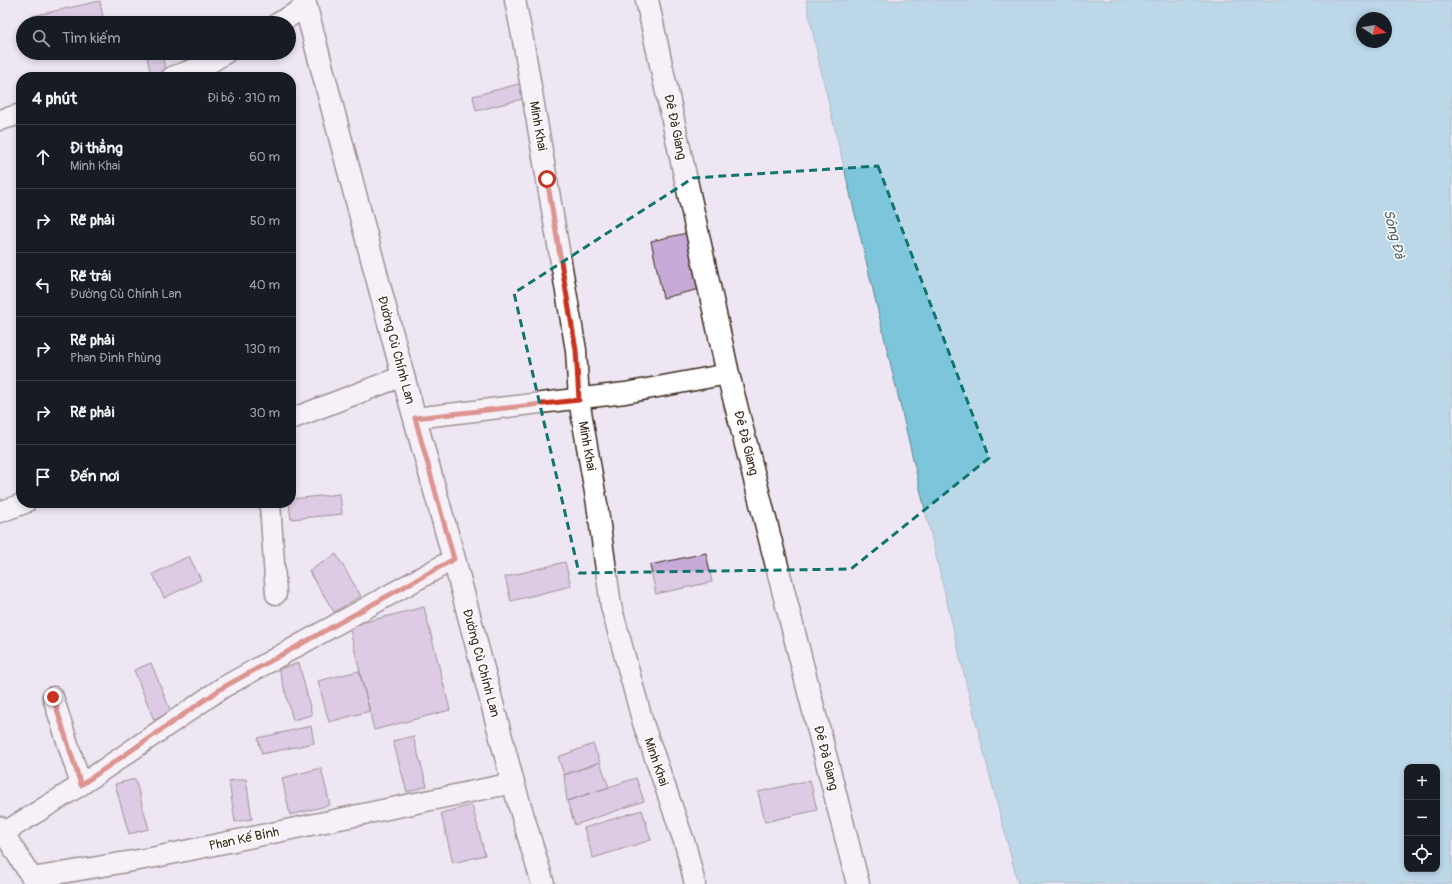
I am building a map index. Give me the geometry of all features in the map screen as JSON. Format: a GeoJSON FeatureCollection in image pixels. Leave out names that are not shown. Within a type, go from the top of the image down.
{"type":"FeatureCollection","features":[{"type":"Feature","properties":{"kind":"main road","name":"Đê Đà Giang"},"geometry":{"type":"LineString","coordinates":[[647,0],[728,374],[858,884]]}},
{"type":"Feature","properties":{"kind":"main road","name":"Đường Cù Chính Lan"},"geometry":{"type":"LineString","coordinates":[[305,3],[403,376],[454,559],[513,783],[543,884]]}},
{"type":"Feature","properties":{"kind":"street","name":"Minh Khai"},"geometry":{"type":"LineString","coordinates":[[514,0],[524,47],[576,350],[579,400],[597,504],[611,606],[643,723],[686,847],[696,884]]}},
{"type":"Feature","properties":{"kind":"street"},"geometry":{"type":"LineString","coordinates":[[287,16],[305,3]]}},
{"type":"Feature","properties":{"kind":"street"},"geometry":{"type":"LineString","coordinates":[[186,72],[206,65],[214,60]]}},
{"type":"Feature","properties":{"kind":"street"},"geometry":{"type":"LineString","coordinates":[[0,120],[16,115]]}},
{"type":"Feature","properties":{"kind":"street"},"geometry":{"type":"LineString","coordinates":[[415,418],[579,400],[728,374]]}},
{"type":"Feature","properties":{"kind":"street"},"geometry":{"type":"LineString","coordinates":[[296,417],[403,376]]}},
{"type":"Feature","properties":{"kind":"street"},"geometry":{"type":"LineString","coordinates":[[0,512],[16,506]]}},
{"type":"Feature","properties":{"kind":"street"},"geometry":{"type":"LineString","coordinates":[[270,508],[276,594]]}},
{"type":"Feature","properties":{"kind":"street"},"geometry":{"type":"LineString","coordinates":[[1,832],[81,785],[222,688],[454,559]]}},
{"type":"Feature","properties":{"kind":"street"},"geometry":{"type":"LineString","coordinates":[[53,697],[81,785]]}},
{"type":"Feature","properties":{"kind":"street","name":"Phan Kế Bính"},"geometry":{"type":"LineString","coordinates":[[1,832],[32,878],[156,857],[513,783]]}},
{"type":"Feature","properties":{"kind":"highlighted area"},"geometry":{"type":"Polygon","coordinates":[[[878,166],[989,458],[851,569],[579,573],[514,293],[693,178],[878,166]]]}},
{"type":"Feature","properties":{"kind":"water","name":"Sông Đà"},"geometry":{"type":"Polygon","coordinates":[[[806,0],[1452,0],[1452,884],[1018,884],[968,691],[819,62],[806,0]]]}},
{"type":"Feature","properties":{"kind":"building"},"geometry":{"type":"Polygon","coordinates":[[[100,1],[103,16],[32,16],[100,1]]]}},
{"type":"Feature","properties":{"kind":"building"},"geometry":{"type":"Polygon","coordinates":[[[148,60],[163,60],[166,71],[150,72],[148,60]]]}},
{"type":"Feature","properties":{"kind":"building"},"geometry":{"type":"Polygon","coordinates":[[[522,83],[526,98],[476,111],[473,96],[522,83]]]}},
{"type":"Feature","properties":{"kind":"building"},"geometry":{"type":"Polygon","coordinates":[[[696,231],[708,287],[663,298],[651,241],[696,231]]]}},
{"type":"Feature","properties":{"kind":"building"},"geometry":{"type":"Polygon","coordinates":[[[340,494],[342,514],[291,519],[290,508],[296,508],[296,498],[340,494]]]}},
{"type":"Feature","properties":{"kind":"building"},"geometry":{"type":"Polygon","coordinates":[[[706,553],[712,582],[656,594],[650,565],[706,553]]]}},
{"type":"Feature","properties":{"kind":"building"},"geometry":{"type":"Polygon","coordinates":[[[336,554],[361,596],[334,612],[309,571],[336,554]]]}},
{"type":"Feature","properties":{"kind":"building"},"geometry":{"type":"Polygon","coordinates":[[[189,556],[201,580],[164,598],[153,574],[189,556]]]}},
{"type":"Feature","properties":{"kind":"building"},"geometry":{"type":"Polygon","coordinates":[[[565,562],[571,586],[511,601],[505,577],[565,562]]]}},
{"type":"Feature","properties":{"kind":"building"},"geometry":{"type":"Polygon","coordinates":[[[424,607],[450,710],[374,730],[349,626],[424,607]]]}},
{"type":"Feature","properties":{"kind":"building"},"geometry":{"type":"Polygon","coordinates":[[[151,663],[171,712],[154,720],[134,670],[151,663]]]}},
{"type":"Feature","properties":{"kind":"building"},"geometry":{"type":"Polygon","coordinates":[[[299,663],[312,715],[293,720],[279,669],[299,663]]]}},
{"type":"Feature","properties":{"kind":"building"},"geometry":{"type":"Polygon","coordinates":[[[359,671],[370,711],[329,722],[318,681],[359,671]]]}},
{"type":"Feature","properties":{"kind":"building"},"geometry":{"type":"Polygon","coordinates":[[[311,726],[314,743],[262,754],[258,738],[311,726]]]}},
{"type":"Feature","properties":{"kind":"building"},"geometry":{"type":"Polygon","coordinates":[[[413,736],[427,786],[407,792],[393,741],[413,736]]]}},
{"type":"Feature","properties":{"kind":"building"},"geometry":{"type":"Polygon","coordinates":[[[593,744],[600,762],[564,775],[558,757],[593,744]]]}},
{"type":"Feature","properties":{"kind":"building"},"geometry":{"type":"Polygon","coordinates":[[[600,762],[609,787],[567,801],[564,775],[600,762]]]}},
{"type":"Feature","properties":{"kind":"building"},"geometry":{"type":"Polygon","coordinates":[[[321,768],[330,805],[290,815],[282,778],[321,768]]]}},
{"type":"Feature","properties":{"kind":"building"},"geometry":{"type":"Polygon","coordinates":[[[636,778],[644,801],[575,825],[567,801],[636,778]]]}},
{"type":"Feature","properties":{"kind":"building"},"geometry":{"type":"Polygon","coordinates":[[[135,779],[149,829],[129,834],[115,784],[135,779]]]}},
{"type":"Feature","properties":{"kind":"building"},"geometry":{"type":"Polygon","coordinates":[[[246,779],[252,819],[235,822],[229,781],[246,779]]]}},
{"type":"Feature","properties":{"kind":"building"},"geometry":{"type":"Polygon","coordinates":[[[810,780],[817,810],[765,822],[758,792],[810,780]]]}},
{"type":"Feature","properties":{"kind":"building"},"geometry":{"type":"Polygon","coordinates":[[[472,805],[485,855],[453,863],[441,813],[472,805]]]}},
{"type":"Feature","properties":{"kind":"building"},"geometry":{"type":"Polygon","coordinates":[[[642,810],[651,840],[593,858],[584,828],[642,810]]]}},
{"type":"Feature","properties":{"kind":"route"},"geometry":{"type":"LineString","coordinates":[[53,697],[81,785],[222,688],[454,559],[415,418],[579,400],[576,350],[547,179]]}}]}
